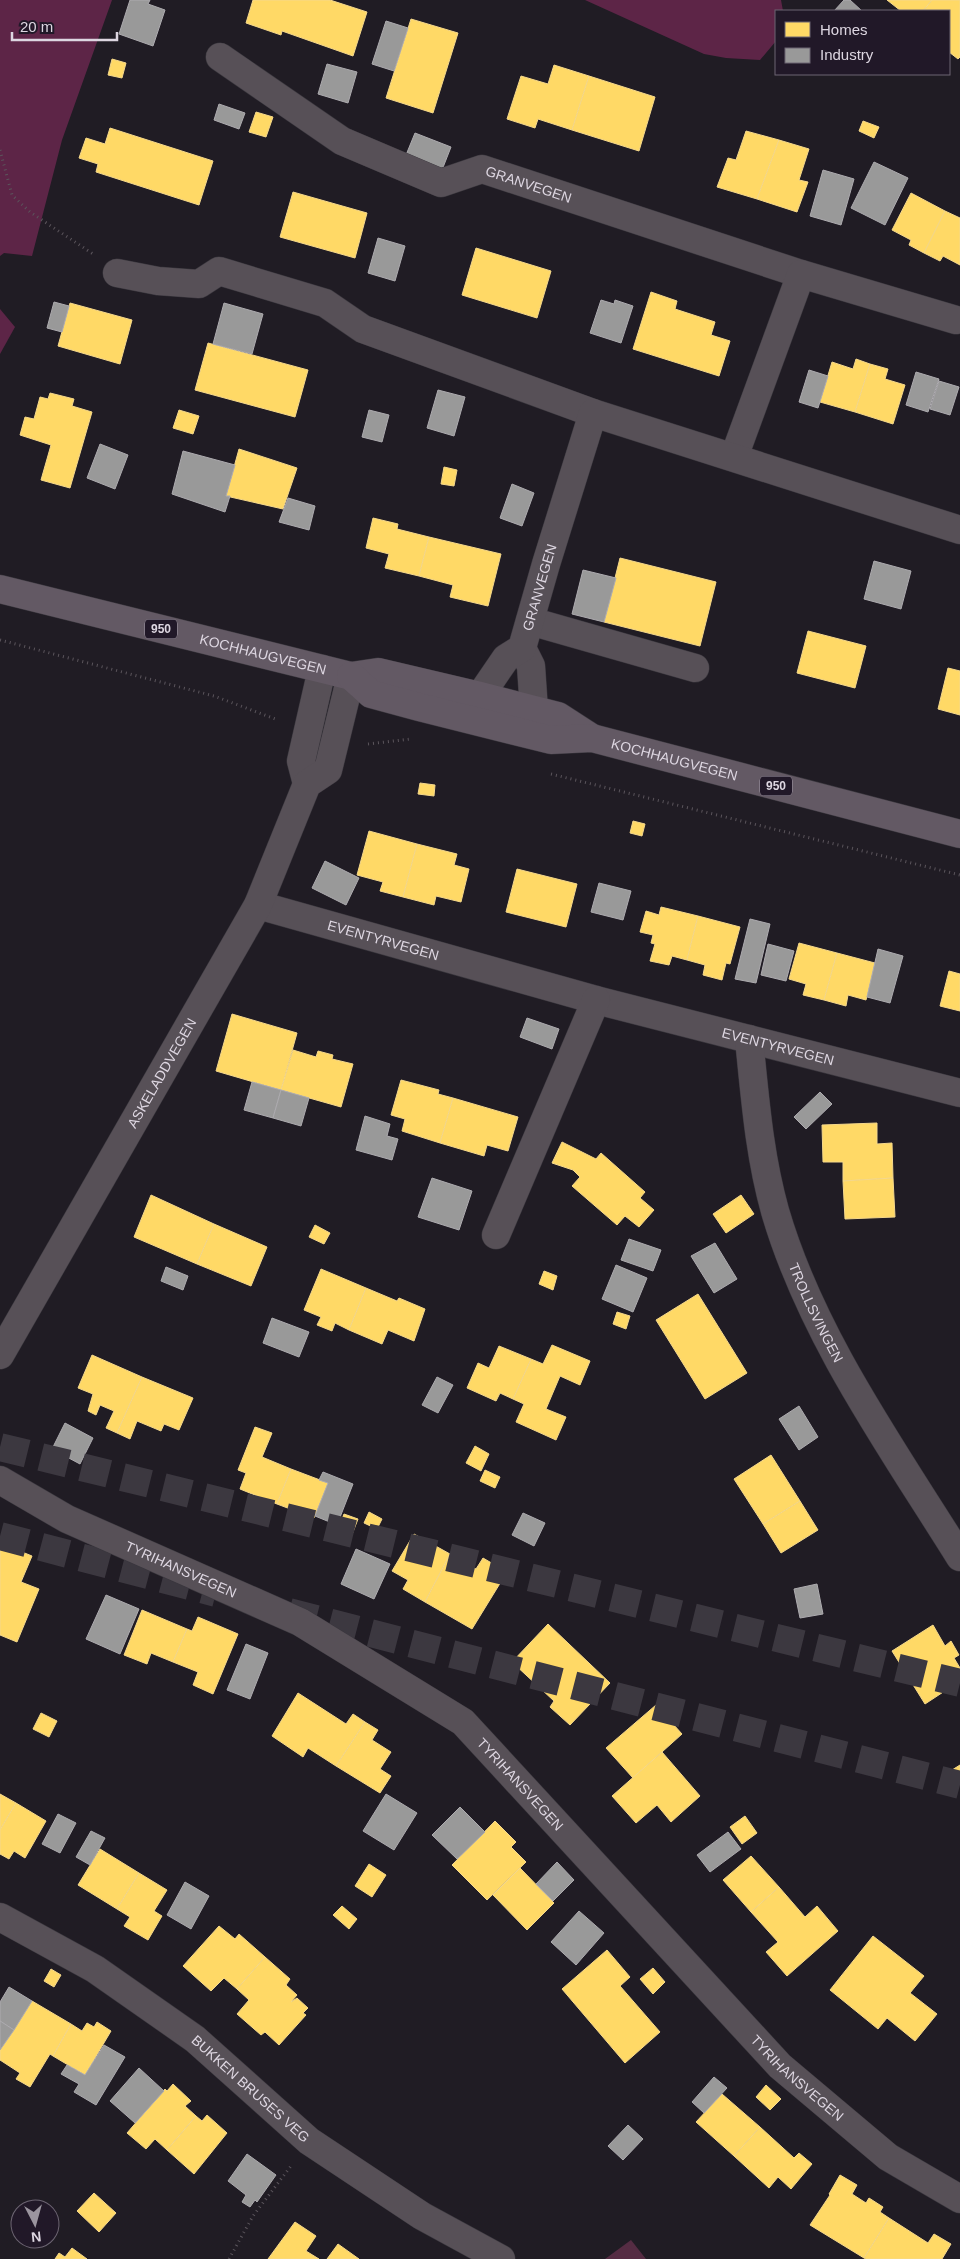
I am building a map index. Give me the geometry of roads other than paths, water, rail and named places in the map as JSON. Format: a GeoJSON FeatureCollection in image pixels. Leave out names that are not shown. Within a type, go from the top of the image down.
{"type":"FeatureCollection","features":[{"type":"Feature","properties":{"kind":"main road","name":"KOCHHAUGVEGEN"},"geometry":{"type":"LineString","coordinates":[[0,589],[351,676],[378,672],[480,696],[558,716],[592,738]]}},
{"type":"Feature","properties":{"kind":"main road","name":"KOCHHAUGVEGEN"},"geometry":{"type":"LineString","coordinates":[[351,676],[372,694],[419,707],[551,740],[592,738],[960,834]]}},
{"type":"Feature","properties":{"kind":"street","name":"GRANVEGEN"},"geometry":{"type":"LineString","coordinates":[[220,57],[342,141],[442,183],[482,170],[801,274],[956,320]]}},
{"type":"Feature","properties":{"kind":"street"},"geometry":{"type":"LineString","coordinates":[[117,273],[158,281],[199,284],[219,271],[325,303],[363,329],[593,413],[960,530]]}},
{"type":"Feature","properties":{"kind":"street"},"geometry":{"type":"LineString","coordinates":[[734,457],[801,274]]}},
{"type":"Feature","properties":{"kind":"street","name":"GRANVEGEN"},"geometry":{"type":"LineString","coordinates":[[480,696],[506,658],[522,648],[593,413]]}},
{"type":"Feature","properties":{"kind":"street"},"geometry":{"type":"LineString","coordinates":[[530,621],[694,668]]}},
{"type":"Feature","properties":{"kind":"street","name":"GRANVEGEN"},"geometry":{"type":"LineString","coordinates":[[522,648],[531,666],[534,710]]}},
{"type":"Feature","properties":{"kind":"street"},"geometry":{"type":"LineString","coordinates":[[322,669],[301,761],[307,784],[328,770],[351,676]]}},
{"type":"Feature","properties":{"kind":"street","name":"ASKELADDVEGEN"},"geometry":{"type":"LineString","coordinates":[[0,1355],[258,905],[307,784]]}},
{"type":"Feature","properties":{"kind":"street","name":"EVENTYRVEGEN"},"geometry":{"type":"LineString","coordinates":[[258,905],[596,1000],[960,1093]]}},
{"type":"Feature","properties":{"kind":"street"},"geometry":{"type":"LineString","coordinates":[[496,1235],[596,1000]]}},
{"type":"Feature","properties":{"kind":"street","name":"TROLLSVINGEN"},"geometry":{"type":"LineString","coordinates":[[749,1039],[759,1142],[776,1213],[805,1288],[851,1382],[960,1557]]}},
{"type":"Feature","properties":{"kind":"street","name":"TYRIHANSVEGEN"},"geometry":{"type":"LineString","coordinates":[[0,1480],[67,1519],[300,1622],[463,1722],[780,2066],[888,2157],[960,2199]]}},
{"type":"Feature","properties":{"kind":"street","name":"BUKKEN BRUSES VEG"},"geometry":{"type":"LineString","coordinates":[[0,1917],[95,1969],[195,2039],[309,2141],[422,2216],[501,2259]]}},
{"type":"Feature","properties":{"kind":"tunnel"},"geometry":{"type":"LineString","coordinates":[[0,1447],[960,1683]]}},
{"type":"Feature","properties":{"kind":"tunnel"},"geometry":{"type":"LineString","coordinates":[[0,1536],[216,1593]]}},
{"type":"Feature","properties":{"kind":"tunnel"},"geometry":{"type":"LineString","coordinates":[[289,1612],[960,1785]]}}]}
